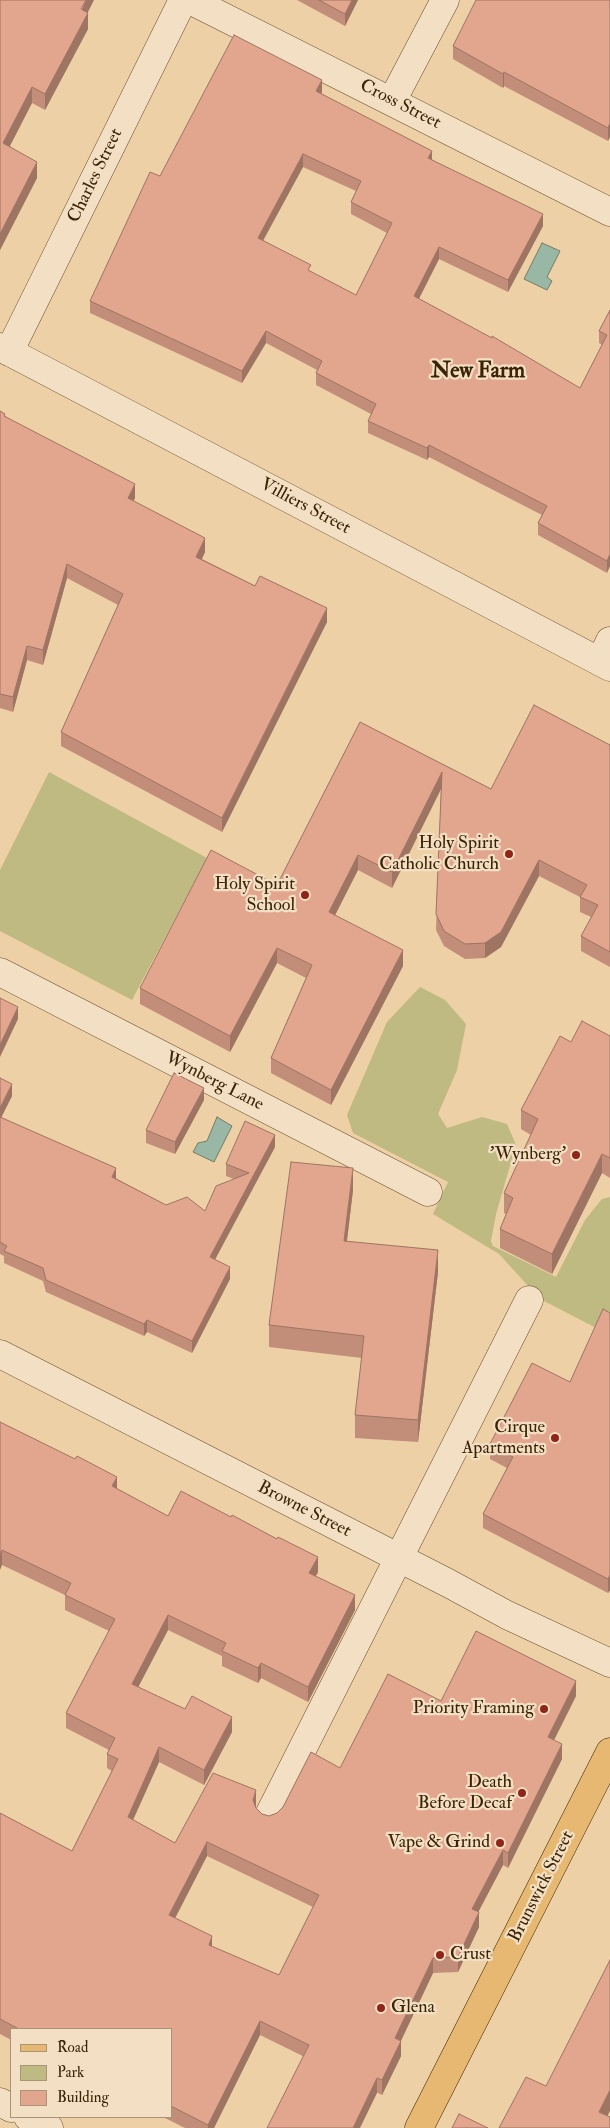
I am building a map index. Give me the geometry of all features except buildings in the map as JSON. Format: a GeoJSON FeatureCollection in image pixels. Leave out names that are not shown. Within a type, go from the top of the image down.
{"type":"FeatureCollection","features":[{"type":"Feature","properties":{"kind":"main road","name":"Brunswick Street"},"geometry":{"type":"LineString","coordinates":[[419,2128],[610,1752]]}},
{"type":"Feature","properties":{"kind":"street","name":"Charles Street"},"geometry":{"type":"LineString","coordinates":[[5,350],[183,0]]}},
{"type":"Feature","properties":{"kind":"street","name":"Cross Street"},"geometry":{"type":"LineString","coordinates":[[190,0],[610,212]]}},
{"type":"Feature","properties":{"kind":"street"},"geometry":{"type":"LineString","coordinates":[[392,101],[445,0]]}},
{"type":"Feature","properties":{"kind":"street","name":"Villiers Street"},"geometry":{"type":"LineString","coordinates":[[5,350],[607,657]]}},
{"type":"Feature","properties":{"kind":"street","name":"Wynberg Lane"},"geometry":{"type":"LineString","coordinates":[[0,972],[428,1192]]}},
{"type":"Feature","properties":{"kind":"street"},"geometry":{"type":"LineString","coordinates":[[268,1815],[529,1300]]}},
{"type":"Feature","properties":{"kind":"street","name":"Browne Street"},"geometry":{"type":"LineString","coordinates":[[0,1354],[507,1615],[610,1663]]}},
{"type":"Feature","properties":{"kind":"street"},"geometry":{"type":"LineString","coordinates":[[30,2118],[50,2128]]}},
{"type":"Feature","properties":{"kind":"green space"},"geometry":{"type":"Polygon","coordinates":[[[49,772],[207,858],[132,1000],[0,931],[0,870],[49,772]]]}},
{"type":"Feature","properties":{"kind":"green space"},"geometry":{"type":"Polygon","coordinates":[[[420,987],[445,1000],[466,1024],[457,1070],[438,1114],[447,1128],[482,1117],[507,1124],[516,1145],[496,1214],[491,1241],[493,1246],[556,1277],[585,1220],[602,1199],[610,1197],[610,1335],[540,1299],[499,1254],[433,1214],[448,1182],[353,1133],[347,1115],[387,1022],[420,987]]]}},
{"type":"Feature","properties":{"kind":"shaded area"},"geometry":{"type":"Polygon","coordinates":[[[542,243],[560,251],[547,277],[552,281],[547,290],[524,279],[542,243]]]}},
{"type":"Feature","properties":{"kind":"shaded area"},"geometry":{"type":"Polygon","coordinates":[[[217,1117],[232,1126],[214,1162],[193,1152],[198,1143],[207,1141],[217,1117]]]}},
{"type":"Feature","properties":{"kind":"place","name":"Holy Spirit Catholic Church"},"geometry":{"type":"Point","coordinates":[509,854]}},
{"type":"Feature","properties":{"kind":"place","name":"Holy Spirit School"},"geometry":{"type":"Point","coordinates":[305,895]}},
{"type":"Feature","properties":{"kind":"place","name":"'Wynberg'"},"geometry":{"type":"Point","coordinates":[576,1155]}},
{"type":"Feature","properties":{"kind":"place","name":"Cirque Apartments"},"geometry":{"type":"Point","coordinates":[555,1438]}},
{"type":"Feature","properties":{"kind":"place","name":"Priority Framing"},"geometry":{"type":"Point","coordinates":[544,1709]}},
{"type":"Feature","properties":{"kind":"place","name":"Death Before Decaf"},"geometry":{"type":"Point","coordinates":[522,1793]}},
{"type":"Feature","properties":{"kind":"place","name":"Vape & Grind"},"geometry":{"type":"Point","coordinates":[500,1843]}},
{"type":"Feature","properties":{"kind":"place","name":"Crust"},"geometry":{"type":"Point","coordinates":[440,1955]}},
{"type":"Feature","properties":{"kind":"place","name":"Glena"},"geometry":{"type":"Point","coordinates":[381,2008]}},
{"type":"Feature","properties":{"kind":"district","name":"New Farm"},"geometry":{"type":"Point","coordinates":[478,372]}}]}
